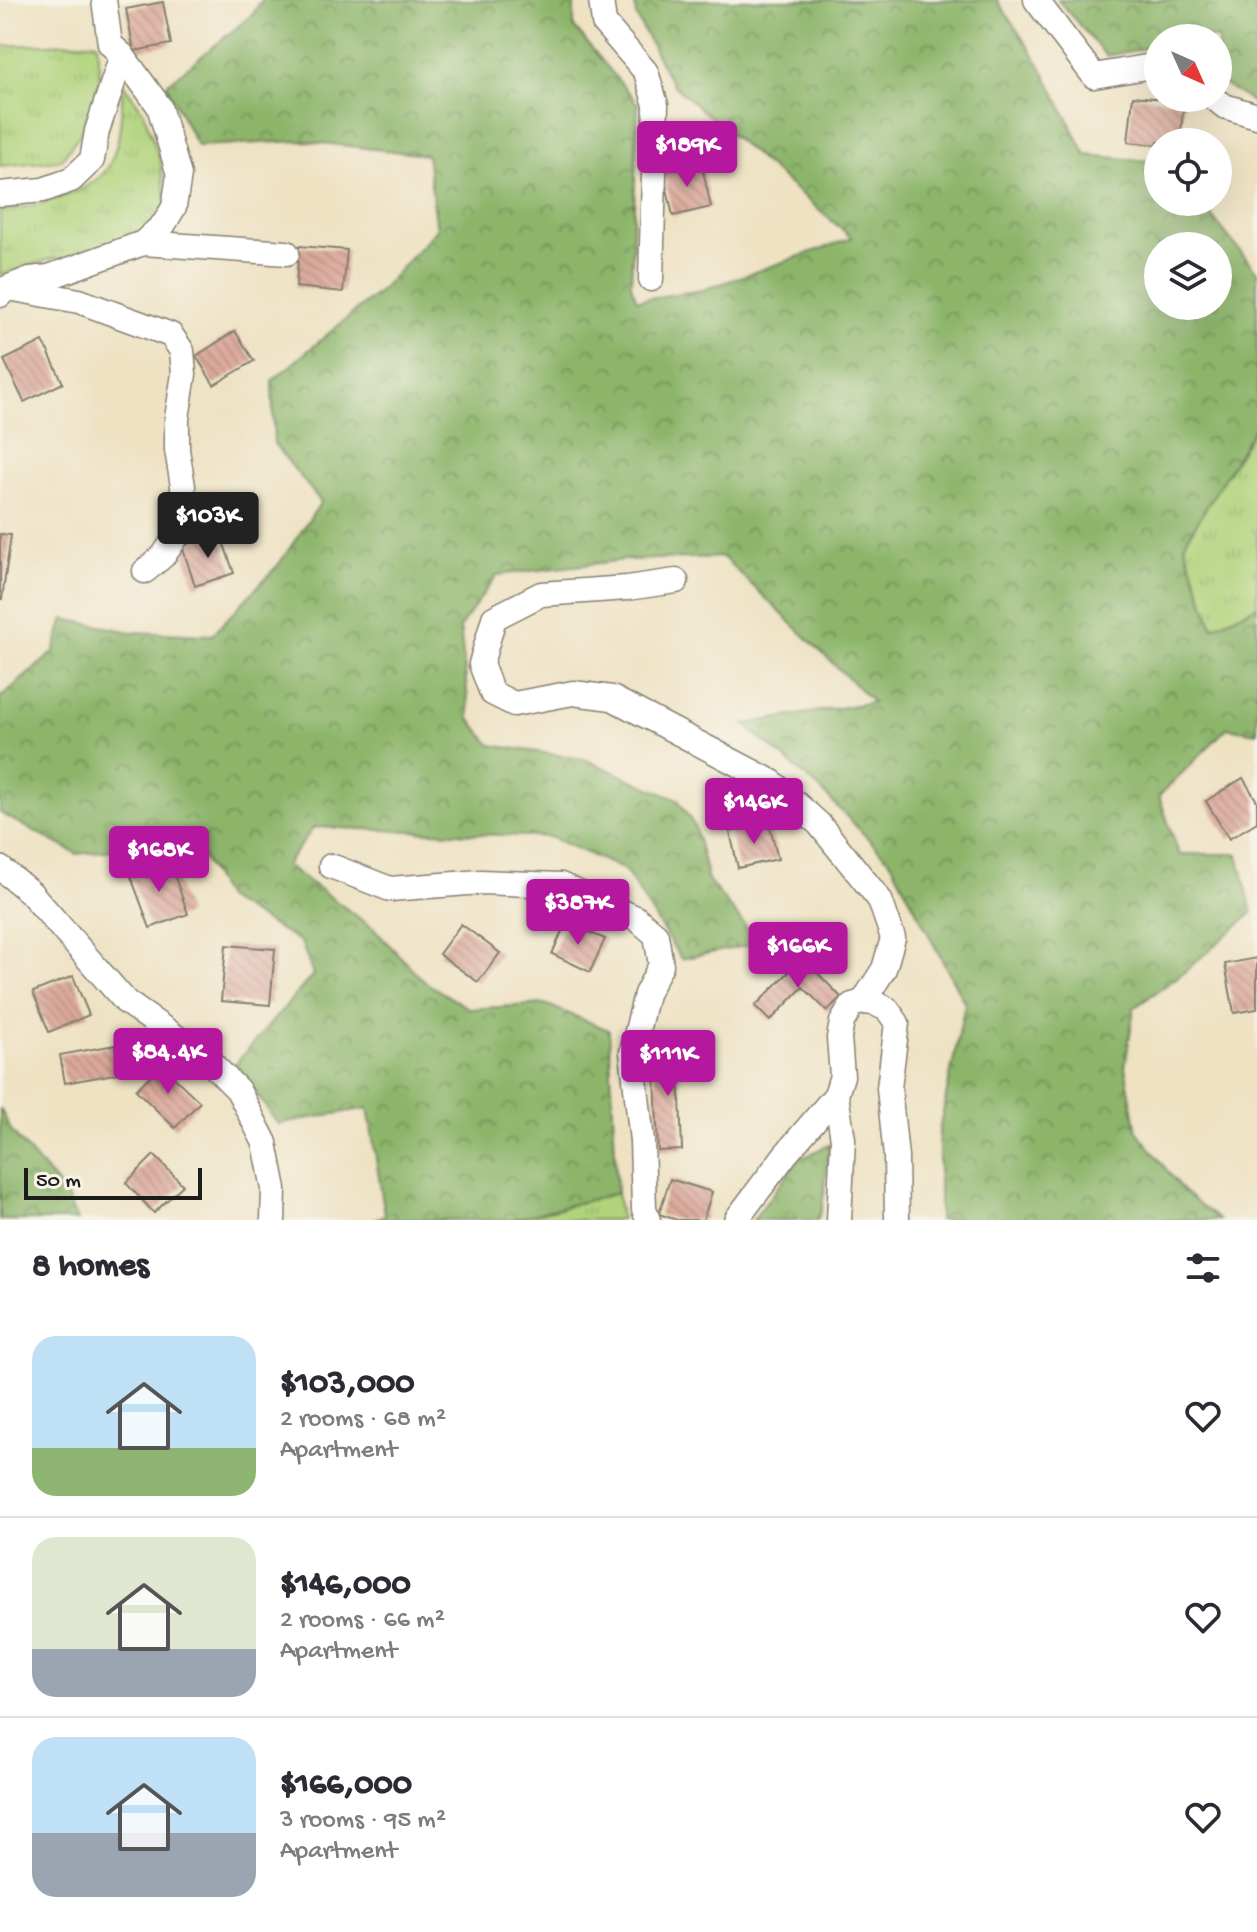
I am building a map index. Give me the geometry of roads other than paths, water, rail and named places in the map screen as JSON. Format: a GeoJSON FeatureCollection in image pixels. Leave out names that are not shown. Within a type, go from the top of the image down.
{"type":"FeatureCollection","features":[{"type":"Feature","properties":{"kind":"street"},"geometry":{"type":"LineString","coordinates":[[4,291],[30,279],[49,277],[143,243],[164,224],[174,207],[179,175],[159,106],[122,55],[110,44],[104,0]]}},
{"type":"Feature","properties":{"kind":"street"},"geometry":{"type":"LineString","coordinates":[[601,0],[604,23],[646,72],[656,105],[651,279]]}},
{"type":"Feature","properties":{"kind":"street"},"geometry":{"type":"LineString","coordinates":[[1036,0],[1094,76],[1144,67]]}},
{"type":"Feature","properties":{"kind":"street"},"geometry":{"type":"LineString","coordinates":[[0,194],[43,190],[71,180],[92,160],[97,131],[122,55]]}},
{"type":"Feature","properties":{"kind":"street"},"geometry":{"type":"LineString","coordinates":[[1232,108],[1257,116]]}},
{"type":"Feature","properties":{"kind":"street"},"geometry":{"type":"LineString","coordinates":[[143,243],[287,253]]}},
{"type":"Feature","properties":{"kind":"street"},"geometry":{"type":"LineString","coordinates":[[4,291],[79,301],[171,335],[182,351],[184,374],[177,418],[182,508],[177,536],[163,556],[145,571]]}},
{"type":"Feature","properties":{"kind":"street"},"geometry":{"type":"LineString","coordinates":[[676,581],[541,594],[494,618],[481,664],[492,693],[514,704],[573,693],[612,698],[772,782],[819,824],[880,900],[893,938],[884,969],[863,1002]]}},
{"type":"Feature","properties":{"kind":"street"},"geometry":{"type":"LineString","coordinates":[[331,866],[390,889],[481,882],[561,885],[636,918],[656,935],[661,965],[646,994],[632,1052],[642,1141],[644,1209],[648,1220]]}},
{"type":"Feature","properties":{"kind":"street"},"geometry":{"type":"LineString","coordinates":[[0,868],[30,892],[126,1002],[206,1058],[238,1090],[265,1143],[274,1189],[273,1220]]}},
{"type":"Feature","properties":{"kind":"street"},"geometry":{"type":"LineString","coordinates":[[736,1220],[836,1095],[842,1076],[839,1038],[842,1022],[852,1005],[863,1002],[887,1009],[897,1023],[889,1088],[896,1157],[897,1220]]}},
{"type":"Feature","properties":{"kind":"street"},"geometry":{"type":"LineString","coordinates":[[836,1095],[843,1139],[839,1220]]}}]}
